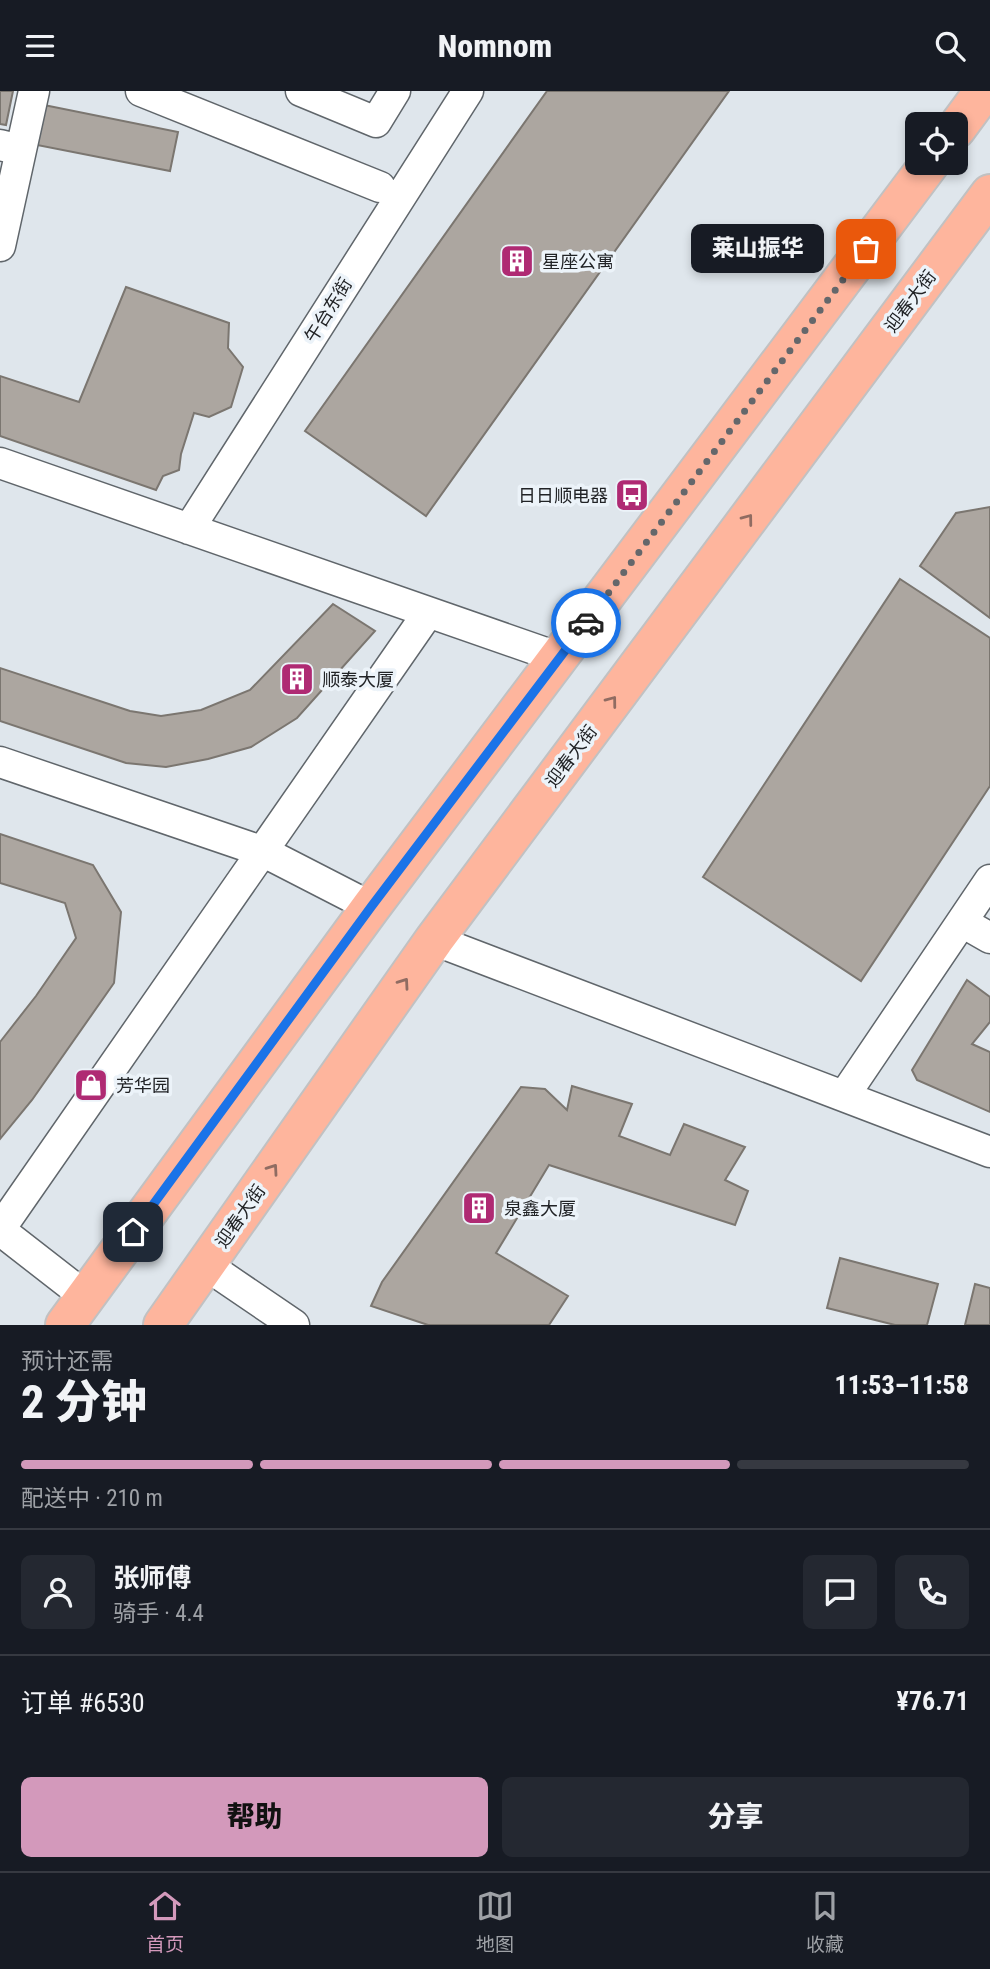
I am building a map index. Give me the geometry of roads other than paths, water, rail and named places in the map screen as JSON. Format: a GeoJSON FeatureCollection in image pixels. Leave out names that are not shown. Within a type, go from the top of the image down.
{"type":"FeatureCollection","features":[{"type":"Feature","properties":{"kind":"main road"},"geometry":{"type":"LineString","coordinates":[[968,113],[984,91]]}},
{"type":"Feature","properties":{"kind":"main road"},"geometry":{"type":"LineString","coordinates":[[76,1311],[371,907],[921,175]]}},
{"type":"Feature","properties":{"kind":"main road","name":"迎春大街"},"geometry":{"type":"LineString","coordinates":[[163,1325],[434,940],[990,194]]}},
{"type":"Feature","properties":{"kind":"street"},"geometry":{"type":"LineString","coordinates":[[0,246],[10,147],[34,91]]}},
{"type":"Feature","properties":{"kind":"street"},"geometry":{"type":"LineString","coordinates":[[141,91],[380,187]]}},
{"type":"Feature","properties":{"kind":"street"},"geometry":{"type":"LineString","coordinates":[[301,91],[376,122],[395,91]]}},
{"type":"Feature","properties":{"kind":"street","name":"午台东街"},"geometry":{"type":"LineString","coordinates":[[189,529],[468,91]]}},
{"type":"Feature","properties":{"kind":"street"},"geometry":{"type":"LineString","coordinates":[[0,463],[559,658]]}},
{"type":"Feature","properties":{"kind":"street"},"geometry":{"type":"LineString","coordinates":[[76,1311],[0,1229],[428,613]]}},
{"type":"Feature","properties":{"kind":"street"},"geometry":{"type":"LineString","coordinates":[[0,762],[264,852],[371,907]]}},
{"type":"Feature","properties":{"kind":"street"},"geometry":{"type":"LineString","coordinates":[[844,1096],[990,880]]}},
{"type":"Feature","properties":{"kind":"street"},"geometry":{"type":"LineString","coordinates":[[962,922],[990,938]]}},
{"type":"Feature","properties":{"kind":"street"},"geometry":{"type":"LineString","coordinates":[[434,940],[990,1152]]}},
{"type":"Feature","properties":{"kind":"street"},"geometry":{"type":"LineString","coordinates":[[206,1265],[294,1325]]}},
{"type":"Feature","properties":{"kind":"place","name":"莱山振华"},"geometry":{"type":"Point","coordinates":[866,249]}},
{"type":"Feature","properties":{"kind":"place","name":"星座公寓"},"geometry":{"type":"Point","coordinates":[517,261]}},
{"type":"Feature","properties":{"kind":"place","name":"日日顺电器"},"geometry":{"type":"Point","coordinates":[632,495]}},
{"type":"Feature","properties":{"kind":"place","name":"顺泰大厦"},"geometry":{"type":"Point","coordinates":[297,679]}},
{"type":"Feature","properties":{"kind":"place","name":"芳华园"},"geometry":{"type":"Point","coordinates":[91,1085]}},
{"type":"Feature","properties":{"kind":"place","name":"泉鑫大厦"},"geometry":{"type":"Point","coordinates":[479,1208]}}]}
